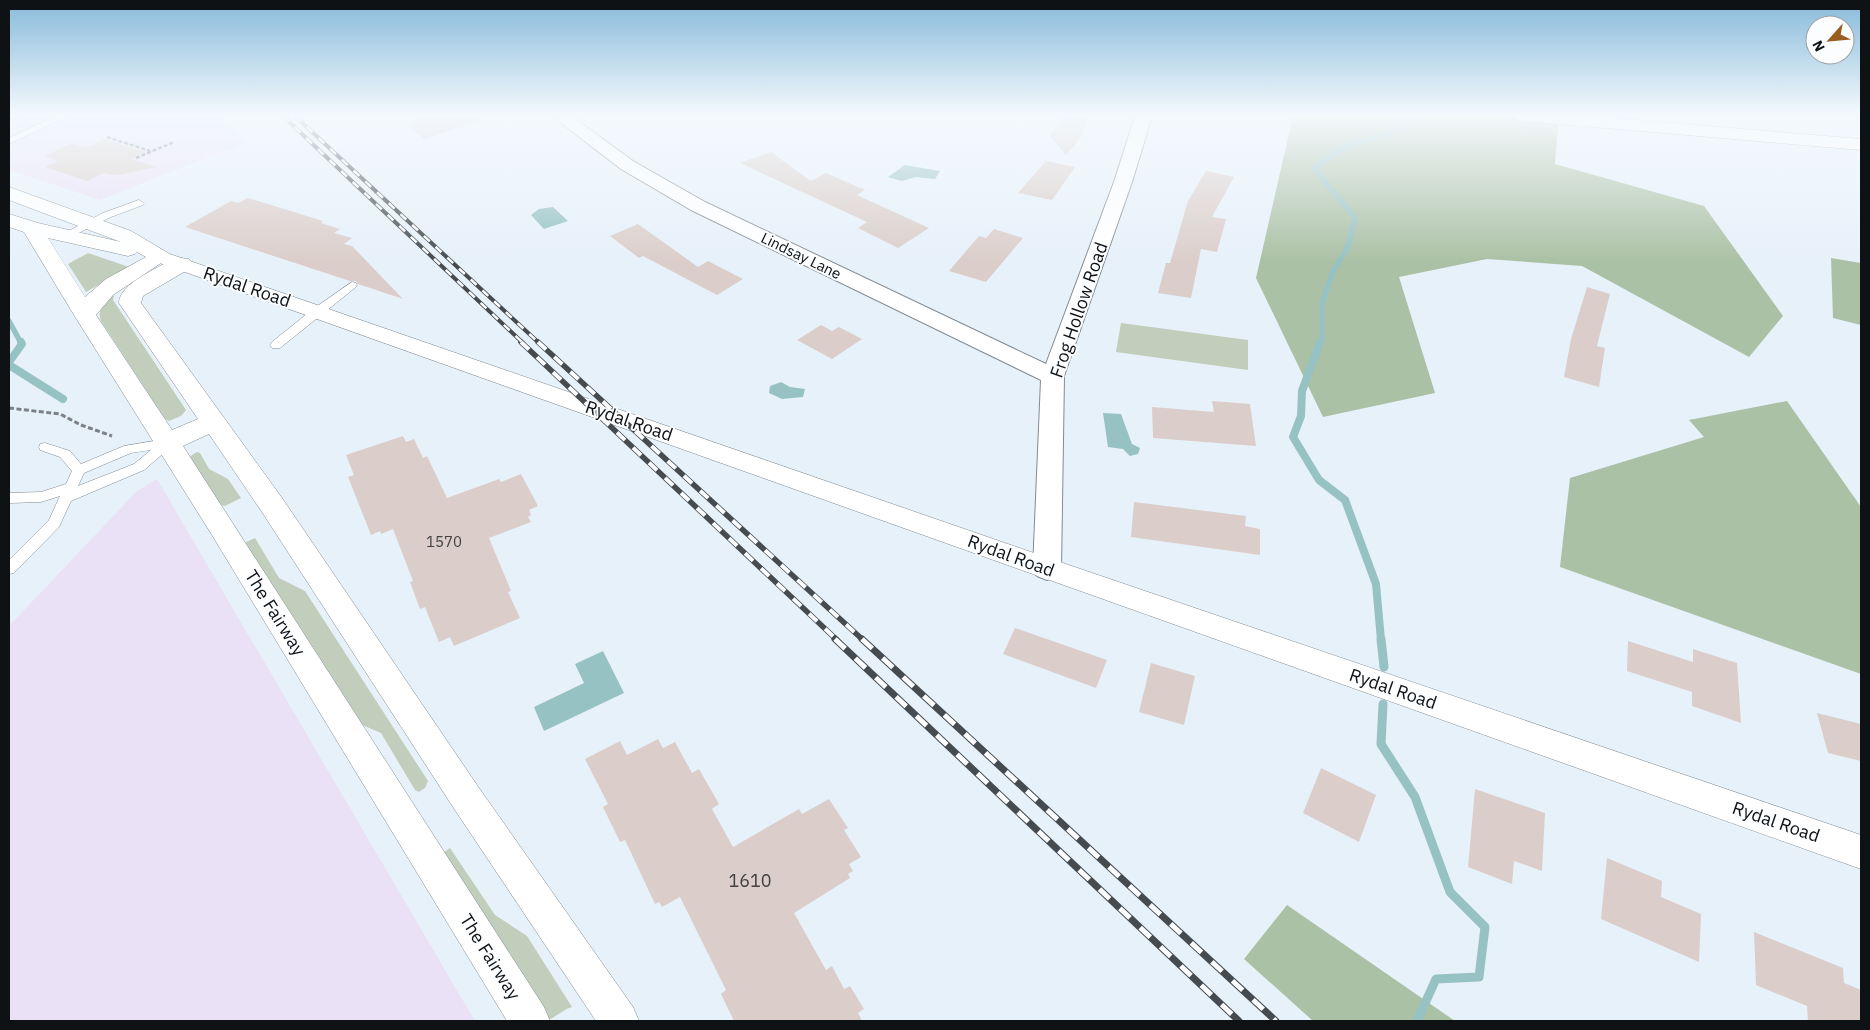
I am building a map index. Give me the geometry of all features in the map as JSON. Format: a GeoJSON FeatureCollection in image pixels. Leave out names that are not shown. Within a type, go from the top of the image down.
{"type":"FeatureCollection","features":[{"type":"Feature","properties":{"kind":"main road","name":"Rydal Road"},"geometry":{"type":"LineString","coordinates":[[9,193],[124,235],[171,260]]}},
{"type":"Feature","properties":{"kind":"main road","name":"Rydal Road"},"geometry":{"type":"LineString","coordinates":[[21,224],[64,236],[171,260],[1047,569],[1861,852]]}},
{"type":"Feature","properties":{"kind":"main road","name":"The Fairway"},"geometry":{"type":"LineString","coordinates":[[21,224],[85,315],[222,528],[530,1021]]}},
{"type":"Feature","properties":{"kind":"main road"},"geometry":{"type":"LineString","coordinates":[[85,315],[89,305],[117,282],[171,260]]}},
{"type":"Feature","properties":{"kind":"main road"},"geometry":{"type":"LineString","coordinates":[[171,260],[135,291],[130,297],[130,303],[272,505],[467,799],[619,1021]]}},
{"type":"Feature","properties":{"kind":"main road"},"geometry":{"type":"LineString","coordinates":[[167,443],[214,422]]}},
{"type":"Feature","properties":{"kind":"street","name":"Lindsay Lane"},"geometry":{"type":"LineString","coordinates":[[626,164],[698,206],[1053,376]]}},
{"type":"Feature","properties":{"kind":"street","name":"Frog Hollow Road"},"geometry":{"type":"LineString","coordinates":[[1047,569],[1053,376],[1129,164]]}},
{"type":"Feature","properties":{"kind":"lane"},"geometry":{"type":"LineString","coordinates":[[64,236],[139,203]]}},
{"type":"Feature","properties":{"kind":"lane"},"geometry":{"type":"LineString","coordinates":[[276,345],[352,285]]}},
{"type":"Feature","properties":{"kind":"lane"},"geometry":{"type":"LineString","coordinates":[[9,569],[54,523],[79,470],[129,449],[167,443]]}},
{"type":"Feature","properties":{"kind":"lane"},"geometry":{"type":"LineString","coordinates":[[9,498],[41,497],[69,492],[139,467],[167,443]]}},
{"type":"Feature","properties":{"kind":"lane"},"geometry":{"type":"LineString","coordinates":[[45,447],[65,454],[79,470]]}},
{"type":"Feature","properties":{"kind":"path"},"geometry":{"type":"LineString","coordinates":[[9,408],[60,414],[81,425],[111,436],[118,435]]}},
{"type":"Feature","properties":{"kind":"shaded area"},"geometry":{"type":"Polygon","coordinates":[[[9,164],[190,164],[100,200],[9,170],[9,164]]]}},
{"type":"Feature","properties":{"kind":"shaded area"},"geometry":{"type":"Polygon","coordinates":[[[1282,164],[1555,164],[1704,206],[1783,316],[1749,357],[1582,266],[1487,259],[1399,277],[1435,393],[1323,417],[1256,278],[1282,164]]]}},
{"type":"Feature","properties":{"kind":"shaded area"},"geometry":{"type":"Polygon","coordinates":[[[905,165],[940,171],[935,179],[916,177],[902,181],[888,177],[905,165]]]}},
{"type":"Feature","properties":{"kind":"shaded area"},"geometry":{"type":"Polygon","coordinates":[[[553,207],[568,221],[544,229],[531,215],[539,209],[553,207]]]}},
{"type":"Feature","properties":{"kind":"shaded area"},"geometry":{"type":"Polygon","coordinates":[[[88,253],[129,267],[86,292],[68,264],[88,253]]]}},
{"type":"Feature","properties":{"kind":"shaded area"},"geometry":{"type":"Polygon","coordinates":[[[1831,258],[1861,263],[1861,325],[1833,318],[1831,258]]]}},
{"type":"Feature","properties":{"kind":"shaded area"},"geometry":{"type":"Polygon","coordinates":[[[107,296],[114,296],[113,300],[186,410],[181,416],[169,421],[165,419],[101,321],[100,311],[107,296]]]}},
{"type":"Feature","properties":{"kind":"shaded area"},"geometry":{"type":"Polygon","coordinates":[[[1121,323],[1248,340],[1248,370],[1116,352],[1121,323]]]}},
{"type":"Feature","properties":{"kind":"shaded area"},"geometry":{"type":"Polygon","coordinates":[[[781,382],[790,387],[805,389],[803,397],[782,399],[769,393],[770,386],[781,382]]]}},
{"type":"Feature","properties":{"kind":"shaded area"},"geometry":{"type":"Polygon","coordinates":[[[1787,401],[1861,507],[1861,674],[1560,567],[1570,478],[1704,437],[1689,420],[1787,401]]]}},
{"type":"Feature","properties":{"kind":"shaded area"},"geometry":{"type":"Polygon","coordinates":[[[1103,413],[1121,414],[1132,444],[1140,448],[1138,454],[1130,456],[1123,449],[1108,447],[1103,413]]]}},
{"type":"Feature","properties":{"kind":"shaded area"},"geometry":{"type":"Polygon","coordinates":[[[197,452],[200,453],[209,469],[228,479],[241,498],[225,506],[219,505],[189,457],[197,452]]]}},
{"type":"Feature","properties":{"kind":"shaded area"},"geometry":{"type":"Polygon","coordinates":[[[157,479],[475,1021],[9,1021],[9,626],[137,491],[157,479]]]}},
{"type":"Feature","properties":{"kind":"shaded area"},"geometry":{"type":"Polygon","coordinates":[[[255,538],[279,578],[305,591],[428,781],[425,788],[419,792],[415,790],[381,733],[353,721],[242,544],[255,538]]]}},
{"type":"Feature","properties":{"kind":"shaded area"},"geometry":{"type":"Polygon","coordinates":[[[603,651],[624,693],[544,731],[534,707],[584,683],[575,664],[603,651]]]}},
{"type":"Feature","properties":{"kind":"shaded area"},"geometry":{"type":"Polygon","coordinates":[[[450,848],[495,915],[527,936],[572,1007],[546,1021],[542,1021],[439,856],[450,848]]]}},
{"type":"Feature","properties":{"kind":"shaded area"},"geometry":{"type":"Polygon","coordinates":[[[1287,905],[1455,1021],[1313,1021],[1244,959],[1287,905]]]}},
{"type":"Feature","properties":{"kind":"building"},"geometry":{"type":"Polygon","coordinates":[[[51,164],[147,164],[156,167],[118,175],[104,173],[87,181],[45,167],[51,164]]]}},
{"type":"Feature","properties":{"kind":"building"},"geometry":{"type":"Polygon","coordinates":[[[742,164],[788,164],[811,181],[826,173],[865,190],[857,195],[929,228],[898,248],[858,228],[867,222],[742,164]]]}},
{"type":"Feature","properties":{"kind":"building"},"geometry":{"type":"Polygon","coordinates":[[[1043,164],[1061,164],[1075,167],[1052,200],[1018,193],[1043,164]]]}},
{"type":"Feature","properties":{"kind":"building"},"geometry":{"type":"Polygon","coordinates":[[[1206,171],[1234,177],[1212,217],[1226,219],[1217,252],[1201,249],[1191,298],[1158,293],[1166,263],[1170,263],[1188,201],[1206,171]]]}},
{"type":"Feature","properties":{"kind":"building"},"geometry":{"type":"Polygon","coordinates":[[[248,198],[323,221],[321,223],[340,229],[334,233],[352,238],[344,244],[352,246],[403,299],[358,284],[356,281],[350,281],[185,227],[231,201],[238,203],[248,198]]]}},
{"type":"Feature","properties":{"kind":"building"},"geometry":{"type":"Polygon","coordinates":[[[638,224],[698,267],[708,261],[743,279],[717,295],[643,256],[639,258],[610,236],[638,224]]]}},
{"type":"Feature","properties":{"kind":"building"},"geometry":{"type":"Polygon","coordinates":[[[994,229],[1023,238],[986,282],[949,271],[979,236],[986,238],[994,229]]]}},
{"type":"Feature","properties":{"kind":"building"},"geometry":{"type":"Polygon","coordinates":[[[1587,287],[1610,294],[1597,346],[1605,348],[1599,387],[1564,377],[1571,339],[1587,287]]]}},
{"type":"Feature","properties":{"kind":"building"},"geometry":{"type":"Polygon","coordinates":[[[821,325],[832,331],[839,327],[862,339],[832,359],[797,340],[821,325]]]}},
{"type":"Feature","properties":{"kind":"building"},"geometry":{"type":"Polygon","coordinates":[[[1212,401],[1250,404],[1256,446],[1153,438],[1152,407],[1214,412],[1212,401]]]}},
{"type":"Feature","properties":{"kind":"building"},"geometry":{"type":"Polygon","coordinates":[[[403,436],[406,442],[414,439],[423,458],[427,456],[447,498],[499,479],[501,482],[521,474],[538,506],[529,510],[531,515],[528,517],[531,522],[489,538],[511,591],[508,592],[520,618],[454,646],[450,637],[439,642],[425,607],[420,609],[410,582],[413,581],[393,529],[381,534],[380,531],[371,535],[348,477],[354,475],[346,455],[403,436]]]}},
{"type":"Feature","properties":{"kind":"building"},"geometry":{"type":"Polygon","coordinates":[[[1134,502],[1246,516],[1245,526],[1260,529],[1260,555],[1131,537],[1134,502]]]}},
{"type":"Feature","properties":{"kind":"building"},"geometry":{"type":"Polygon","coordinates":[[[1015,628],[1107,660],[1096,688],[1003,654],[1015,628]]]}},
{"type":"Feature","properties":{"kind":"building"},"geometry":{"type":"Polygon","coordinates":[[[1628,641],[1693,662],[1693,649],[1737,663],[1741,723],[1692,706],[1692,692],[1627,671],[1628,641]]]}},
{"type":"Feature","properties":{"kind":"building"},"geometry":{"type":"Polygon","coordinates":[[[1151,663],[1195,676],[1184,725],[1139,712],[1151,663]]]}},
{"type":"Feature","properties":{"kind":"building"},"geometry":{"type":"Polygon","coordinates":[[[1817,713],[1861,724],[1861,761],[1828,753],[1817,713]]]}},
{"type":"Feature","properties":{"kind":"building"},"geometry":{"type":"Polygon","coordinates":[[[658,739],[663,748],[675,742],[692,773],[699,769],[719,804],[712,809],[733,847],[799,809],[802,814],[829,799],[848,828],[844,830],[861,857],[849,864],[853,871],[848,874],[850,878],[794,913],[826,970],[832,966],[844,989],[850,986],[864,1009],[858,1013],[862,1021],[734,1021],[721,994],[726,990],[680,897],[662,907],[659,902],[655,904],[625,840],[620,842],[603,807],[608,804],[585,759],[620,741],[627,755],[658,739]]]}},
{"type":"Feature","properties":{"kind":"building"},"geometry":{"type":"Polygon","coordinates":[[[1321,768],[1376,795],[1359,842],[1303,813],[1321,768]]]}},
{"type":"Feature","properties":{"kind":"building"},"geometry":{"type":"Polygon","coordinates":[[[1475,789],[1545,813],[1542,871],[1514,861],[1512,884],[1468,867],[1475,789]]]}},
{"type":"Feature","properties":{"kind":"building"},"geometry":{"type":"Polygon","coordinates":[[[1607,858],[1662,881],[1661,897],[1701,914],[1699,962],[1601,919],[1607,858]]]}},
{"type":"Feature","properties":{"kind":"building"},"geometry":{"type":"Polygon","coordinates":[[[1754,932],[1843,968],[1844,983],[1861,990],[1861,1021],[1808,1021],[1807,1006],[1756,985],[1754,932]]]}},
{"type":"Feature","properties":{"kind":"waterway"},"geometry":{"type":"LineString","coordinates":[[1320,164],[1314,168],[1355,218],[1347,249],[1333,271],[1322,303],[1322,337],[1320,343]]}},
{"type":"Feature","properties":{"kind":"waterway"},"geometry":{"type":"LineString","coordinates":[[9,321],[21,343]]}},
{"type":"Feature","properties":{"kind":"waterway"},"geometry":{"type":"LineString","coordinates":[[9,362],[22,344],[21,342]]}},
{"type":"Feature","properties":{"kind":"waterway"},"geometry":{"type":"LineString","coordinates":[[1320,342],[1302,391],[1301,416],[1293,437],[1319,480],[1345,500],[1376,584],[1381,640]]}},
{"type":"Feature","properties":{"kind":"waterway"},"geometry":{"type":"LineString","coordinates":[[9,365],[63,399]]}},
{"type":"Feature","properties":{"kind":"waterway"},"geometry":{"type":"LineString","coordinates":[[1381,639],[1384,667]]}},
{"type":"Feature","properties":{"kind":"waterway"},"geometry":{"type":"LineString","coordinates":[[1383,704],[1381,744],[1415,797],[1450,892],[1485,927],[1479,977],[1436,979],[1417,1021]]}},
{"type":"Feature","properties":{"kind":"railway"},"geometry":{"type":"LineString","coordinates":[[334,164],[523,343]]}},
{"type":"Feature","properties":{"kind":"railway"},"geometry":{"type":"LineString","coordinates":[[347,164],[539,343]]}},
{"type":"Feature","properties":{"kind":"railway"},"geometry":{"type":"LineString","coordinates":[[521,342],[837,640]]}},
{"type":"Feature","properties":{"kind":"railway"},"geometry":{"type":"LineString","coordinates":[[538,342],[863,640]]}},
{"type":"Feature","properties":{"kind":"railway"},"geometry":{"type":"LineString","coordinates":[[835,639],[1239,1021]]}},
{"type":"Feature","properties":{"kind":"railway"},"geometry":{"type":"LineString","coordinates":[[862,639],[1276,1021]]}}]}
